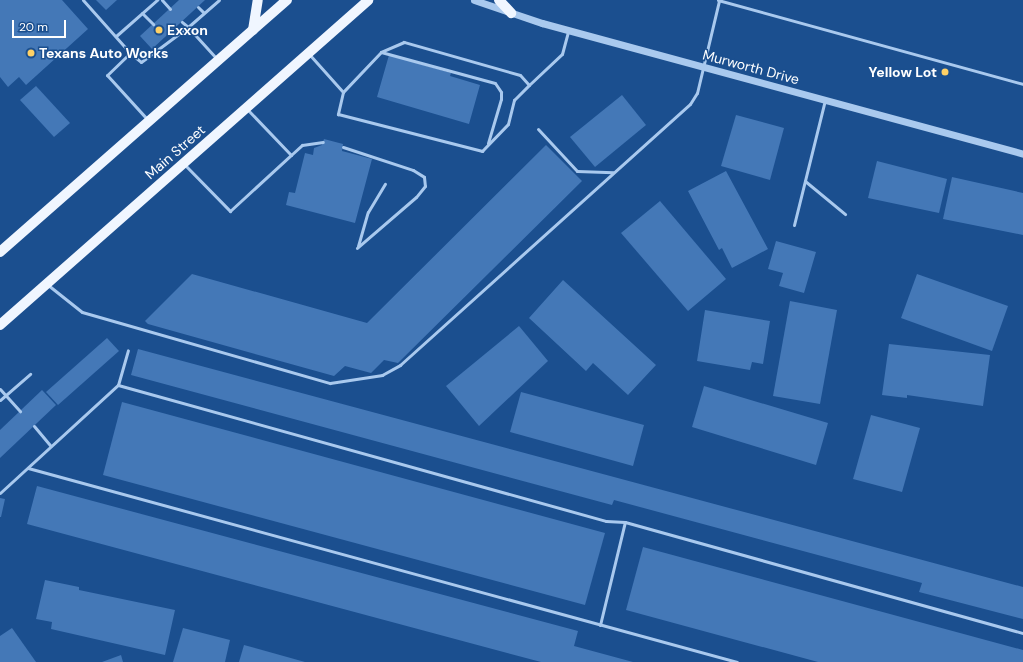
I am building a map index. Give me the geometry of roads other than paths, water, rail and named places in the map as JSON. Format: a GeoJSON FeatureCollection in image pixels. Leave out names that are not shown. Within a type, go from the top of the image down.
{"type":"FeatureCollection","features":[{"type":"Feature","properties":{"kind":"main road"},"geometry":{"type":"LineString","coordinates":[[253,30],[258,0]]}},
{"type":"Feature","properties":{"kind":"main road"},"geometry":{"type":"LineString","coordinates":[[0,252],[287,0]]}},
{"type":"Feature","properties":{"kind":"main road","name":"Main Street"},"geometry":{"type":"LineString","coordinates":[[0,325],[368,0]]}},
{"type":"Feature","properties":{"kind":"main road"},"geometry":{"type":"LineString","coordinates":[[499,0],[511,13]]}},
{"type":"Feature","properties":{"kind":"street","name":"Murworth Drive"},"geometry":{"type":"LineString","coordinates":[[474,0],[568,30],[1023,154]]}},
{"type":"Feature","properties":{"kind":"lane"},"geometry":{"type":"LineString","coordinates":[[83,0],[130,53],[141,62],[188,27],[219,0]]}},
{"type":"Feature","properties":{"kind":"lane"},"geometry":{"type":"LineString","coordinates":[[116,36],[157,0]]}},
{"type":"Feature","properties":{"kind":"lane"},"geometry":{"type":"LineString","coordinates":[[162,0],[170,9]]}},
{"type":"Feature","properties":{"kind":"lane"},"geometry":{"type":"LineString","coordinates":[[46,283],[88,314],[330,383],[382,375],[400,365],[690,104],[697,93],[718,0],[1023,84]]}},
{"type":"Feature","properties":{"kind":"lane"},"geometry":{"type":"LineString","coordinates":[[198,7],[204,13]]}},
{"type":"Feature","properties":{"kind":"lane"},"geometry":{"type":"LineString","coordinates":[[142,13],[153,24]]}},
{"type":"Feature","properties":{"kind":"lane"},"geometry":{"type":"LineString","coordinates":[[182,22],[218,60]]}},
{"type":"Feature","properties":{"kind":"lane"},"geometry":{"type":"LineString","coordinates":[[530,85],[520,75],[404,42],[381,52],[343,92],[338,114],[482,151],[508,124],[514,100],[530,85],[562,54],[568,30]]}},
{"type":"Feature","properties":{"kind":"lane"},"geometry":{"type":"LineString","coordinates":[[164,38],[168,42]]}},
{"type":"Feature","properties":{"kind":"lane"},"geometry":{"type":"LineString","coordinates":[[381,52],[495,83],[501,92],[501,99],[487,145]]}},
{"type":"Feature","properties":{"kind":"lane"},"geometry":{"type":"LineString","coordinates":[[130,53],[107,75],[149,121]]}},
{"type":"Feature","properties":{"kind":"lane"},"geometry":{"type":"LineString","coordinates":[[308,53],[343,92]]}},
{"type":"Feature","properties":{"kind":"lane"},"geometry":{"type":"LineString","coordinates":[[794,225],[825,100]]}},
{"type":"Feature","properties":{"kind":"lane"},"geometry":{"type":"LineString","coordinates":[[246,108],[291,155]]}},
{"type":"Feature","properties":{"kind":"lane"},"geometry":{"type":"LineString","coordinates":[[538,129],[577,171],[613,172]]}},
{"type":"Feature","properties":{"kind":"lane"},"geometry":{"type":"LineString","coordinates":[[183,163],[230,211],[291,155],[309,142],[323,142]]}},
{"type":"Feature","properties":{"kind":"lane"},"geometry":{"type":"LineString","coordinates":[[342,147],[413,170],[424,177],[425,186],[416,198],[357,248],[368,212],[385,184]]}},
{"type":"Feature","properties":{"kind":"lane"},"geometry":{"type":"LineString","coordinates":[[805,181],[845,214]]}},
{"type":"Feature","properties":{"kind":"lane"},"geometry":{"type":"LineString","coordinates":[[0,493],[118,385],[128,350]]}},
{"type":"Feature","properties":{"kind":"lane"},"geometry":{"type":"LineString","coordinates":[[0,400],[30,374]]}},
{"type":"Feature","properties":{"kind":"lane"},"geometry":{"type":"LineString","coordinates":[[118,385],[606,521],[624,522],[1023,633]]}},
{"type":"Feature","properties":{"kind":"lane"},"geometry":{"type":"LineString","coordinates":[[0,389],[20,411]]}},
{"type":"Feature","properties":{"kind":"lane"},"geometry":{"type":"LineString","coordinates":[[34,426],[51,446]]}},
{"type":"Feature","properties":{"kind":"lane"},"geometry":{"type":"LineString","coordinates":[[28,468],[737,662]]}},
{"type":"Feature","properties":{"kind":"lane"},"geometry":{"type":"LineString","coordinates":[[600,625],[624,522]]}},
{"type":"Feature","properties":{"kind":"place","name":"Exxon"},"geometry":{"type":"Point","coordinates":[159,30]}},
{"type":"Feature","properties":{"kind":"place","name":"Texans Auto Works"},"geometry":{"type":"Point","coordinates":[31,53]}},
{"type":"Feature","properties":{"kind":"place","name":"Yellow Lot"},"geometry":{"type":"Point","coordinates":[945,72]}}]}
